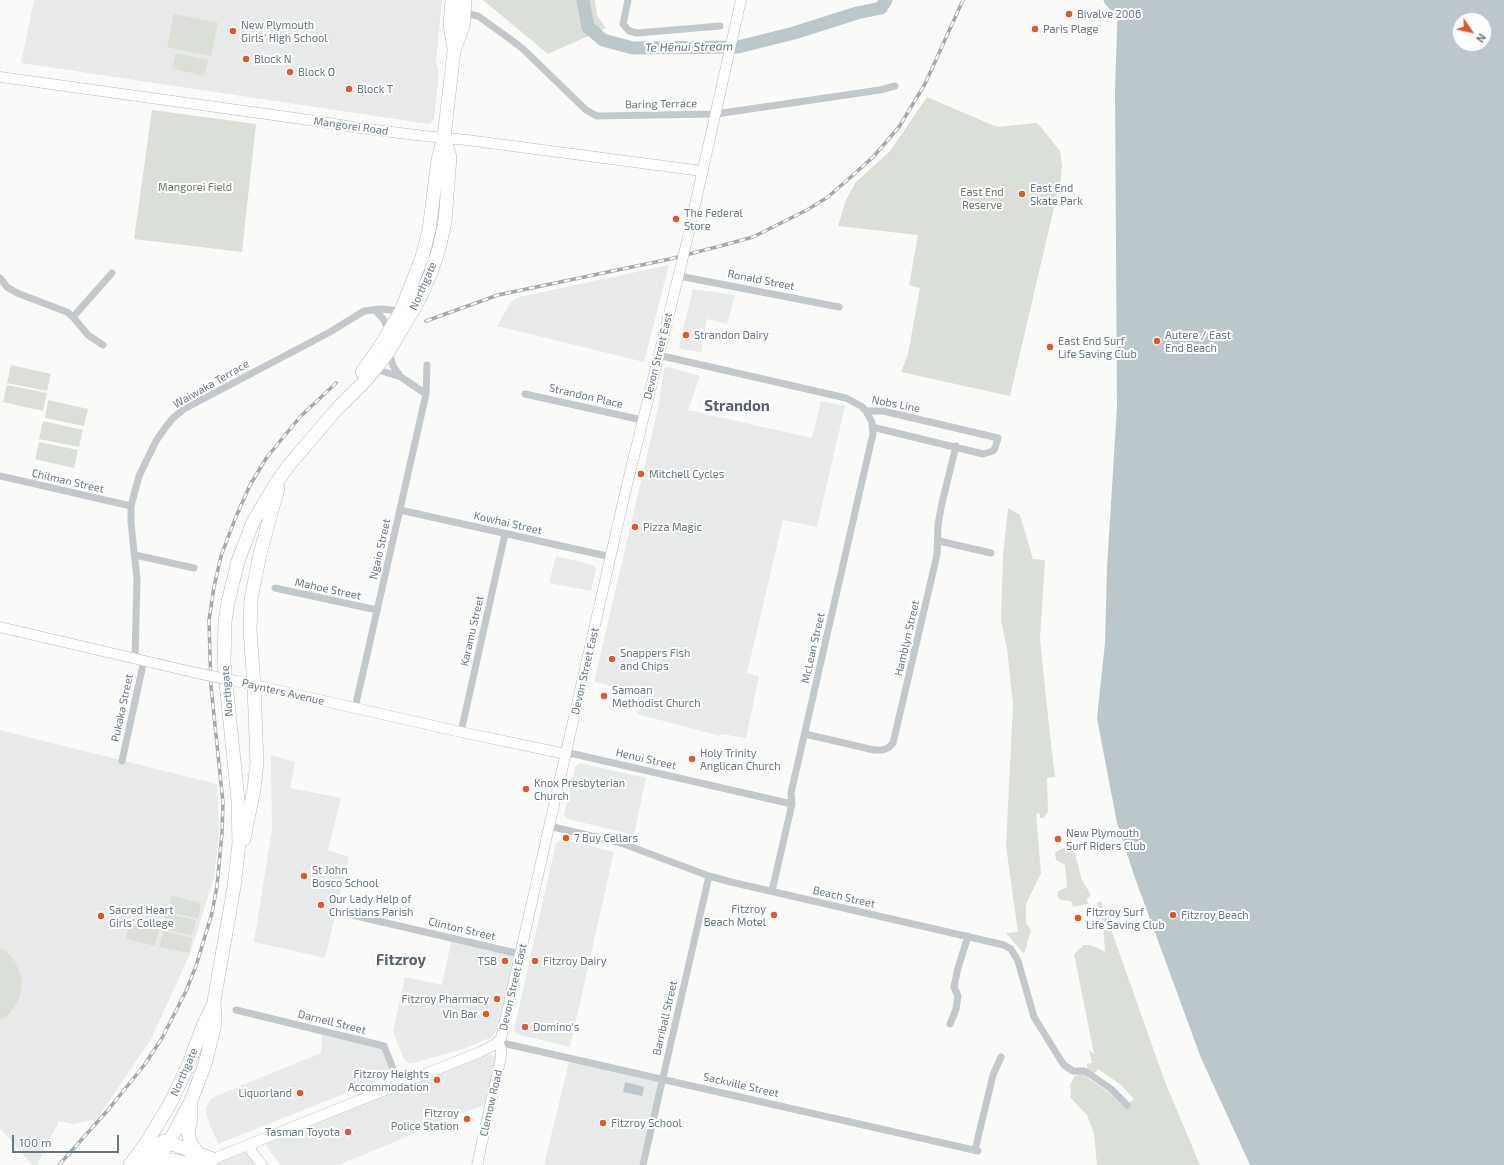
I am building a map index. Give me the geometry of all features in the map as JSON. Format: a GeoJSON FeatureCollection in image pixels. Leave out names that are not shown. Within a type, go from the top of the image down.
{"type":"FeatureCollection","features":[{"type":"Feature","properties":{"kind":"highway","name":"Northgate"},"geometry":{"type":"LineString","coordinates":[[452,0],[450,25],[454,51]]}},
{"type":"Feature","properties":{"kind":"highway","name":"Northgate"},"geometry":{"type":"LineString","coordinates":[[336,410],[389,332],[401,311],[417,271],[429,230],[438,160],[444,137],[454,51],[462,26],[464,6]]}},
{"type":"Feature","properties":{"kind":"highway","name":"Northgate"},"geometry":{"type":"LineString","coordinates":[[157,1161],[191,1101],[205,1064],[215,1025],[214,1001],[237,865],[239,843],[238,800],[224,663],[225,622],[232,581],[245,541],[264,502],[289,465],[336,410],[375,369],[388,351],[419,300],[439,249],[445,221],[450,157],[444,137]]}},
{"type":"Feature","properties":{"kind":"highway"},"geometry":{"type":"LineString","coordinates":[[237,865],[246,833],[257,763],[250,630],[251,599],[253,584],[273,502],[289,465]]}},
{"type":"Feature","properties":{"kind":"highway","name":"Northgate"},"geometry":{"type":"LineString","coordinates":[[130,1165],[163,1116],[180,1085],[214,1001]]}},
{"type":"Feature","properties":{"kind":"highway"},"geometry":{"type":"LineString","coordinates":[[191,1101],[192,1119],[189,1137],[191,1144],[197,1152]]}},
{"type":"Feature","properties":{"kind":"highway"},"geometry":{"type":"LineString","coordinates":[[142,1165],[159,1143],[164,1141],[213,1159]]}},
{"type":"Feature","properties":{"kind":"highway"},"geometry":{"type":"LineString","coordinates":[[157,1161],[192,1164],[202,1163],[213,1159]]}},
{"type":"Feature","properties":{"kind":"main road","name":"Devon Street East"},"geometry":{"type":"LineString","coordinates":[[213,1159],[480,1052],[498,1042],[503,1031],[642,420],[679,276],[741,0]]}},
{"type":"Feature","properties":{"kind":"main road","name":"Mangorei Road"},"geometry":{"type":"LineString","coordinates":[[0,77],[360,128],[444,137],[702,171]]}},
{"type":"Feature","properties":{"kind":"main road","name":"Paynters Avenue"},"geometry":{"type":"LineString","coordinates":[[0,627],[254,686],[566,754]]}},
{"type":"Feature","properties":{"kind":"main road","name":"Clemow Road"},"geometry":{"type":"LineString","coordinates":[[477,1165],[501,1057],[501,1049],[498,1042]]}},
{"type":"Feature","properties":{"kind":"main road"},"geometry":{"type":"LineString","coordinates":[[249,1145],[252,1152],[262,1165]]}},
{"type":"Feature","properties":{"kind":"street"},"geometry":{"type":"LineString","coordinates":[[628,0],[623,24],[629,31],[637,33],[720,26]]}},
{"type":"Feature","properties":{"kind":"street","name":"Baring Terrace"},"geometry":{"type":"LineString","coordinates":[[464,6],[523,49],[586,110],[597,116],[716,114],[880,90],[895,86]]}},
{"type":"Feature","properties":{"kind":"street"},"geometry":{"type":"LineString","coordinates":[[73,317],[112,273]]}},
{"type":"Feature","properties":{"kind":"street","name":"Ronald Street"},"geometry":{"type":"LineString","coordinates":[[679,276],[839,307]]}},
{"type":"Feature","properties":{"kind":"street"},"geometry":{"type":"LineString","coordinates":[[0,278],[7,287],[17,293],[59,308],[73,317],[88,335],[103,345]]}},
{"type":"Feature","properties":{"kind":"street","name":"Waiwaka Terrace"},"geometry":{"type":"LineString","coordinates":[[140,659],[137,579],[131,523],[131,506],[139,476],[156,441],[173,418],[184,409],[330,332],[364,311],[381,309],[401,311]]}},
{"type":"Feature","properties":{"kind":"street"},"geometry":{"type":"LineString","coordinates":[[375,310],[384,320],[389,332]]}},
{"type":"Feature","properties":{"kind":"street"},"geometry":{"type":"LineString","coordinates":[[388,351],[393,366],[401,377]]}},
{"type":"Feature","properties":{"kind":"street","name":"Nobs Line"},"geometry":{"type":"LineString","coordinates":[[658,355],[835,395],[854,401],[866,411],[883,411],[998,438],[995,448],[988,453],[983,454],[956,446],[872,427]]}},
{"type":"Feature","properties":{"kind":"street","name":"Ngaio Street"},"geometry":{"type":"LineString","coordinates":[[355,708],[426,394],[427,365]]}},
{"type":"Feature","properties":{"kind":"street"},"geometry":{"type":"LineString","coordinates":[[375,369],[401,377],[426,394]]}},
{"type":"Feature","properties":{"kind":"street","name":"Strandon Place"},"geometry":{"type":"LineString","coordinates":[[525,394],[642,420]]}},
{"type":"Feature","properties":{"kind":"street","name":"McLean Street"},"geometry":{"type":"LineString","coordinates":[[772,891],[792,804],[791,793],[871,442],[872,427],[870,418],[866,411]]}},
{"type":"Feature","properties":{"kind":"street","name":"Hamblyn Street"},"geometry":{"type":"LineString","coordinates":[[805,734],[874,750],[888,748],[893,743],[937,555],[938,525],[956,446]]}},
{"type":"Feature","properties":{"kind":"street","name":"Chilman Street"},"geometry":{"type":"LineString","coordinates":[[0,476],[131,506]]}},
{"type":"Feature","properties":{"kind":"street","name":"Kowhai Street"},"geometry":{"type":"LineString","coordinates":[[400,510],[611,557]]}},
{"type":"Feature","properties":{"kind":"street","name":"Karamu Street"},"geometry":{"type":"LineString","coordinates":[[461,732],[505,534]]}},
{"type":"Feature","properties":{"kind":"street"},"geometry":{"type":"LineString","coordinates":[[938,541],[991,553]]}},
{"type":"Feature","properties":{"kind":"street"},"geometry":{"type":"LineString","coordinates":[[135,555],[194,568]]}},
{"type":"Feature","properties":{"kind":"street","name":"Mahoe Street"},"geometry":{"type":"LineString","coordinates":[[275,588],[377,610]]}},
{"type":"Feature","properties":{"kind":"street","name":"Pukaka Street"},"geometry":{"type":"LineString","coordinates":[[122,761],[140,659]]}},
{"type":"Feature","properties":{"kind":"street","name":"Henui Street"},"geometry":{"type":"LineString","coordinates":[[566,754],[574,754],[792,804]]}},
{"type":"Feature","properties":{"kind":"street","name":"Beach Street"},"geometry":{"type":"LineString","coordinates":[[550,826],[621,843],[709,876],[1004,945],[1011,949],[1021,969],[1034,1017],[1064,1065],[1073,1071],[1084,1071],[1092,1075],[1111,1089],[1127,1105]]}},
{"type":"Feature","properties":{"kind":"street","name":"Barriball Street"},"geometry":{"type":"LineString","coordinates":[[643,1165],[709,876]]}},
{"type":"Feature","properties":{"kind":"street","name":"Clinton Street"},"geometry":{"type":"LineString","coordinates":[[352,915],[520,954]]}},
{"type":"Feature","properties":{"kind":"street"},"geometry":{"type":"LineString","coordinates":[[950,1024],[956,1009],[958,996],[954,987],[956,974],[968,936]]}},
{"type":"Feature","properties":{"kind":"street","name":"Darnell Street"},"geometry":{"type":"LineString","coordinates":[[236,1010],[384,1046],[399,1084]]}},
{"type":"Feature","properties":{"kind":"street","name":"Sackville Street"},"geometry":{"type":"LineString","coordinates":[[498,1042],[977,1151],[993,1075],[1001,1057]]}},
{"type":"Feature","properties":{"kind":"shaded area","name":"New Plymouth Girls' High School"},"geometry":{"type":"Polygon","coordinates":[[[34,0],[442,0],[436,62],[439,72],[434,119],[429,124],[21,63],[34,0]]]}},
{"type":"Feature","properties":{"kind":"shaded area"},"geometry":{"type":"Polygon","coordinates":[[[1118,0],[1504,0],[1504,1165],[1250,1165],[1201,1058],[1135,878],[1117,823],[1097,718],[1105,643],[1107,568],[1117,407],[1115,90],[1118,0]]]}},
{"type":"Feature","properties":{"kind":"shaded area"},"geometry":{"type":"Polygon","coordinates":[[[669,265],[644,362],[497,326],[511,302],[519,297],[669,265]]]}},
{"type":"Feature","properties":{"kind":"shaded area"},"geometry":{"type":"Polygon","coordinates":[[[693,289],[735,295],[727,324],[707,319],[701,352],[681,349],[679,346],[693,289]]]}},
{"type":"Feature","properties":{"kind":"shaded area"},"geometry":{"type":"Polygon","coordinates":[[[668,367],[700,376],[688,410],[812,438],[821,401],[845,406],[817,527],[783,520],[747,673],[759,676],[746,738],[721,734],[720,736],[637,714],[642,689],[636,688],[630,690],[594,682],[659,404],[664,369],[668,367]]]}},
{"type":"Feature","properties":{"kind":"shaded area"},"geometry":{"type":"Polygon","coordinates":[[[556,556],[593,565],[596,569],[591,591],[549,583],[556,556]]]}},
{"type":"Feature","properties":{"kind":"shaded area","name":"Sacred Heart Girls' College"},"geometry":{"type":"Polygon","coordinates":[[[0,730],[217,784],[219,833],[214,878],[190,954],[151,1039],[97,1119],[73,1124],[59,1121],[37,1165],[32,1165],[0,1128],[0,730]]]}},
{"type":"Feature","properties":{"kind":"shaded area","name":"St John Bosco School"},"geometry":{"type":"Polygon","coordinates":[[[271,755],[295,762],[290,788],[341,798],[328,850],[349,857],[325,958],[254,942],[272,829],[271,755]]]}},
{"type":"Feature","properties":{"kind":"shaded area"},"geometry":{"type":"Polygon","coordinates":[[[579,763],[646,778],[634,835],[568,819],[564,815],[575,767],[579,763]]]}},
{"type":"Feature","properties":{"kind":"shaded area"},"geometry":{"type":"Polygon","coordinates":[[[562,839],[614,852],[570,1047],[517,1034],[514,1030],[556,843],[562,839]]]}},
{"type":"Feature","properties":{"kind":"shaded area"},"geometry":{"type":"Polygon","coordinates":[[[452,938],[515,951],[498,1027],[492,1037],[463,1049],[410,1064],[405,1061],[393,1032],[405,977],[442,985],[452,938]]]}},
{"type":"Feature","properties":{"kind":"shaded area"},"geometry":{"type":"Polygon","coordinates":[[[322,1035],[384,1048],[394,1074],[218,1144],[207,1117],[206,1108],[210,1100],[216,1096],[321,1053],[322,1035]]]}},
{"type":"Feature","properties":{"kind":"shaded area"},"geometry":{"type":"Polygon","coordinates":[[[490,1054],[498,1055],[485,1104],[339,1165],[281,1165],[266,1146],[267,1140],[490,1054]]]}},
{"type":"Feature","properties":{"kind":"shaded area","name":"Fitzroy School"},"geometry":{"type":"Polygon","coordinates":[[[570,1058],[662,1080],[641,1165],[544,1165],[570,1058]]]}},
{"type":"Feature","properties":{"kind":"shaded area"},"geometry":{"type":"Polygon","coordinates":[[[625,1082],[644,1087],[642,1096],[623,1092],[625,1082]]]}},
{"type":"Feature","properties":{"kind":"shaded area"},"geometry":{"type":"Polygon","coordinates":[[[247,1149],[262,1165],[212,1165],[247,1149]]]}},
{"type":"Feature","properties":{"kind":"green space"},"geometry":{"type":"Polygon","coordinates":[[[483,0],[595,0],[597,16],[606,28],[548,54],[483,0]]]}},
{"type":"Feature","properties":{"kind":"green space"},"geometry":{"type":"Polygon","coordinates":[[[174,14],[218,23],[211,56],[167,47],[174,14]]]}},
{"type":"Feature","properties":{"kind":"green space"},"geometry":{"type":"Polygon","coordinates":[[[176,53],[208,60],[204,76],[172,68],[176,53]]]}},
{"type":"Feature","properties":{"kind":"green space","name":"East End Reserve"},"geometry":{"type":"Polygon","coordinates":[[[927,97],[997,127],[1036,123],[1060,151],[1062,166],[1061,178],[1010,396],[901,372],[908,354],[920,288],[909,285],[918,235],[838,226],[846,200],[856,182],[890,151],[927,97]]]}},
{"type":"Feature","properties":{"kind":"green space","name":"Mangorei Field"},"geometry":{"type":"Polygon","coordinates":[[[152,110],[256,124],[242,252],[134,239],[152,110]]]}},
{"type":"Feature","properties":{"kind":"green space"},"geometry":{"type":"Polygon","coordinates":[[[11,365],[51,374],[47,391],[7,383],[11,365]]]}},
{"type":"Feature","properties":{"kind":"green space"},"geometry":{"type":"Polygon","coordinates":[[[7,385],[47,393],[43,411],[3,402],[7,385]]]}},
{"type":"Feature","properties":{"kind":"green space"},"geometry":{"type":"Polygon","coordinates":[[[48,400],[88,409],[84,426],[45,418],[48,400]]]}},
{"type":"Feature","properties":{"kind":"green space"},"geometry":{"type":"Polygon","coordinates":[[[43,421],[83,430],[79,447],[39,439],[43,421]]]}},
{"type":"Feature","properties":{"kind":"green space"},"geometry":{"type":"Polygon","coordinates":[[[39,442],[78,450],[74,468],[35,459],[39,442]]]}},
{"type":"Feature","properties":{"kind":"green space"},"geometry":{"type":"Polygon","coordinates":[[[1008,508],[1020,515],[1033,559],[1045,560],[1040,639],[1055,777],[1047,778],[1048,811],[1044,818],[1040,818],[1040,813],[1036,814],[1041,873],[1026,904],[1026,923],[1031,930],[1024,954],[1006,933],[1018,932],[1006,846],[1013,705],[1007,648],[1001,621],[1003,556],[1008,508]]]}},
{"type":"Feature","properties":{"kind":"green space"},"geometry":{"type":"Polygon","coordinates":[[[1066,847],[1073,847],[1082,880],[1091,895],[1087,899],[1088,904],[1073,907],[1071,901],[1060,900],[1057,896],[1058,891],[1067,887],[1065,865],[1056,860],[1055,852],[1066,847]]]}},
{"type":"Feature","properties":{"kind":"green space"},"geometry":{"type":"Polygon","coordinates":[[[172,896],[201,903],[198,918],[168,912],[172,896]]]}},
{"type":"Feature","properties":{"kind":"green space"},"geometry":{"type":"Polygon","coordinates":[[[1101,901],[1165,1082],[1200,1165],[1097,1165],[1094,1133],[1087,1115],[1070,1097],[1070,1085],[1075,1076],[1082,1074],[1108,1092],[1124,1107],[1134,1099],[1120,1084],[1098,1069],[1095,1073],[1087,1069],[1087,1064],[1092,1063],[1089,1050],[1094,1054],[1074,954],[1084,945],[1096,947],[1105,952],[1103,922],[1097,903],[1101,901]]]}},
{"type":"Feature","properties":{"kind":"green space"},"geometry":{"type":"Polygon","coordinates":[[[166,914],[196,920],[192,935],[163,929],[166,914]]]}},
{"type":"Feature","properties":{"kind":"green space"},"geometry":{"type":"Polygon","coordinates":[[[129,924],[159,930],[155,946],[126,939],[129,924]]]}},
{"type":"Feature","properties":{"kind":"green space"},"geometry":{"type":"Polygon","coordinates":[[[163,931],[192,938],[189,953],[159,947],[163,931]]]}},
{"type":"Feature","properties":{"kind":"green space"},"geometry":{"type":"Polygon","coordinates":[[[0,948],[8,953],[16,963],[22,981],[18,1001],[10,1013],[0,1020],[0,948]]]}},
{"type":"Feature","properties":{"kind":"waterway","name":"Te Hēnui Stream"},"geometry":{"type":"LineString","coordinates":[[583,0],[588,27],[603,40],[633,48],[738,47],[794,33],[857,13],[881,8],[886,0]]}},
{"type":"Feature","properties":{"kind":"waterway","name":"Te Hēnui Stream"},"geometry":{"type":"LineString","coordinates":[[1110,0],[1118,8]]}},
{"type":"Feature","properties":{"kind":"railway"},"geometry":{"type":"LineString","coordinates":[[426,321],[498,295],[670,259],[753,237],[807,210],[828,197],[861,168],[874,156],[899,127],[925,84],[963,0]]}},
{"type":"Feature","properties":{"kind":"railway"},"geometry":{"type":"LineString","coordinates":[[59,1165],[108,1110],[145,1064],[162,1038],[186,991],[196,966],[212,913],[217,886],[222,833],[223,803],[211,686],[209,620],[221,556],[250,485],[267,457],[300,417],[336,383]]}},
{"type":"Feature","properties":{"kind":"place","name":"Bivalve 2006"},"geometry":{"type":"Point","coordinates":[1069,14]}},
{"type":"Feature","properties":{"kind":"place","name":"Paris Plage"},"geometry":{"type":"Point","coordinates":[1035,29]}},
{"type":"Feature","properties":{"kind":"place","name":"New Plymouth Girls' High School"},"geometry":{"type":"Point","coordinates":[233,31]}},
{"type":"Feature","properties":{"kind":"place","name":"Block N"},"geometry":{"type":"Point","coordinates":[246,59]}},
{"type":"Feature","properties":{"kind":"place","name":"Block O"},"geometry":{"type":"Point","coordinates":[290,72]}},
{"type":"Feature","properties":{"kind":"place","name":"Block T"},"geometry":{"type":"Point","coordinates":[349,89]}},
{"type":"Feature","properties":{"kind":"place","name":"East End Skate Park"},"geometry":{"type":"Point","coordinates":[1022,194]}},
{"type":"Feature","properties":{"kind":"place","name":"The Federal Store"},"geometry":{"type":"Point","coordinates":[676,219]}},
{"type":"Feature","properties":{"kind":"place","name":"Strandon Dairy"},"geometry":{"type":"Point","coordinates":[686,335]}},
{"type":"Feature","properties":{"kind":"place","name":"Autere / East End Beach"},"geometry":{"type":"Point","coordinates":[1157,341]}},
{"type":"Feature","properties":{"kind":"place","name":"East End Surf Life Saving Club"},"geometry":{"type":"Point","coordinates":[1050,347]}},
{"type":"Feature","properties":{"kind":"place","name":"Mitchell Cycles"},"geometry":{"type":"Point","coordinates":[641,474]}},
{"type":"Feature","properties":{"kind":"place","name":"Pizza Magic"},"geometry":{"type":"Point","coordinates":[635,527]}},
{"type":"Feature","properties":{"kind":"place","name":"Snappers Fish and Chips"},"geometry":{"type":"Point","coordinates":[612,659]}},
{"type":"Feature","properties":{"kind":"place","name":"Samoan Methodist Church"},"geometry":{"type":"Point","coordinates":[604,696]}},
{"type":"Feature","properties":{"kind":"place","name":"Holy Trinity Anglican Church"},"geometry":{"type":"Point","coordinates":[692,759]}},
{"type":"Feature","properties":{"kind":"place","name":"Knox Presbyterian Church"},"geometry":{"type":"Point","coordinates":[526,789]}},
{"type":"Feature","properties":{"kind":"place","name":"7 Buy Cellars"},"geometry":{"type":"Point","coordinates":[566,838]}},
{"type":"Feature","properties":{"kind":"place","name":"New Plymouth Surf Riders Club"},"geometry":{"type":"Point","coordinates":[1058,839]}},
{"type":"Feature","properties":{"kind":"place","name":"St John Bosco School"},"geometry":{"type":"Point","coordinates":[304,876]}},
{"type":"Feature","properties":{"kind":"place","name":"Our Lady Help of Christians Parish"},"geometry":{"type":"Point","coordinates":[321,905]}},
{"type":"Feature","properties":{"kind":"place","name":"Fitzroy Beach Motel"},"geometry":{"type":"Point","coordinates":[774,915]}},
{"type":"Feature","properties":{"kind":"place","name":"Fitzroy Beach"},"geometry":{"type":"Point","coordinates":[1173,915]}},
{"type":"Feature","properties":{"kind":"place","name":"Sacred Heart Girls' College"},"geometry":{"type":"Point","coordinates":[101,916]}},
{"type":"Feature","properties":{"kind":"place","name":"Fitzroy Surf Life Saving Club"},"geometry":{"type":"Point","coordinates":[1078,918]}},
{"type":"Feature","properties":{"kind":"place","name":"TSB"},"geometry":{"type":"Point","coordinates":[505,961]}},
{"type":"Feature","properties":{"kind":"place","name":"Fitzroy Dairy"},"geometry":{"type":"Point","coordinates":[535,961]}},
{"type":"Feature","properties":{"kind":"place","name":"Fitzroy Pharmacy"},"geometry":{"type":"Point","coordinates":[497,999]}},
{"type":"Feature","properties":{"kind":"place","name":"Vin Bar"},"geometry":{"type":"Point","coordinates":[486,1014]}},
{"type":"Feature","properties":{"kind":"place","name":"Domino's"},"geometry":{"type":"Point","coordinates":[525,1027]}},
{"type":"Feature","properties":{"kind":"place","name":"Fitzroy Heights Accommodation"},"geometry":{"type":"Point","coordinates":[437,1080]}},
{"type":"Feature","properties":{"kind":"place","name":"Liquorland"},"geometry":{"type":"Point","coordinates":[300,1093]}},
{"type":"Feature","properties":{"kind":"place","name":"Fitzroy Police Station"},"geometry":{"type":"Point","coordinates":[467,1119]}},
{"type":"Feature","properties":{"kind":"place","name":"Fitzroy School"},"geometry":{"type":"Point","coordinates":[603,1123]}},
{"type":"Feature","properties":{"kind":"place","name":"Tasman Toyota"},"geometry":{"type":"Point","coordinates":[348,1132]}},
{"type":"Feature","properties":{"kind":"district","name":"Strandon"},"geometry":{"type":"Point","coordinates":[737,406]}},
{"type":"Feature","properties":{"kind":"district","name":"Fitzroy"},"geometry":{"type":"Point","coordinates":[401,960]}}]}
